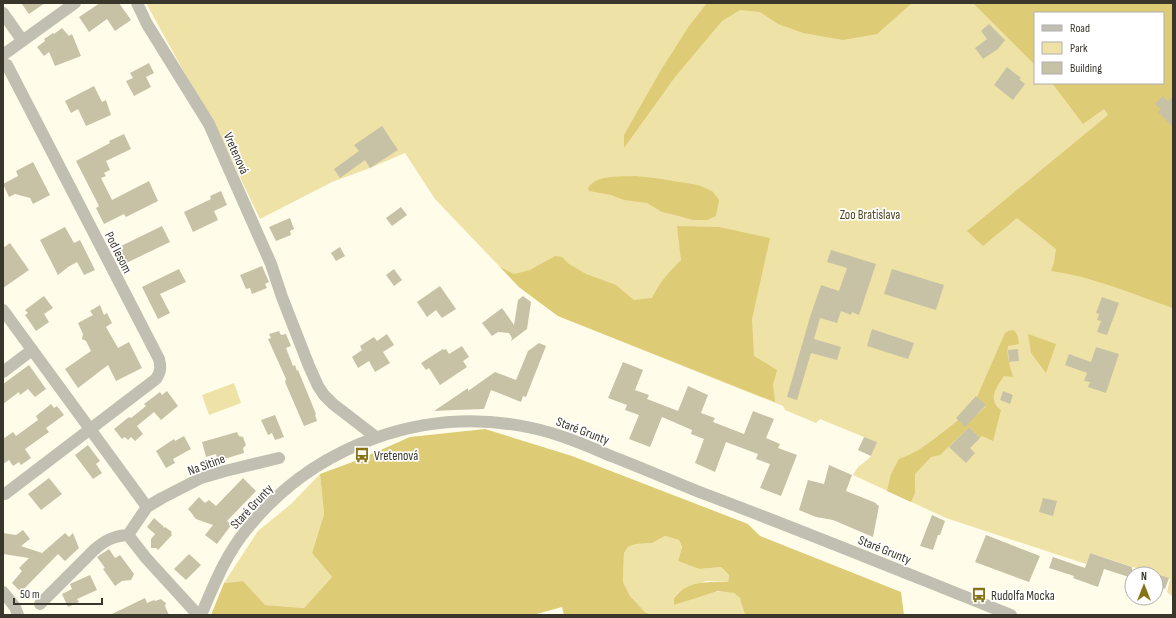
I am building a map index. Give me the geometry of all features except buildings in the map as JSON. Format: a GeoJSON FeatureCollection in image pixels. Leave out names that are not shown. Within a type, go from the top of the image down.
{"type":"FeatureCollection","features":[{"type":"Feature","properties":{"kind":"street"},"geometry":{"type":"LineString","coordinates":[[5,60],[22,40],[75,3]]}},
{"type":"Feature","properties":{"kind":"street","name":"Vretenová"},"geometry":{"type":"LineString","coordinates":[[137,3],[147,24],[209,124],[271,264],[287,311],[318,386],[333,404],[375,437]]}},
{"type":"Feature","properties":{"kind":"street"},"geometry":{"type":"LineString","coordinates":[[3,13],[22,40]]}},
{"type":"Feature","properties":{"kind":"street","name":"Pod lesom"},"geometry":{"type":"LineString","coordinates":[[5,60],[159,359],[161,367],[160,373],[156,378],[91,429]]}},
{"type":"Feature","properties":{"kind":"street"},"geometry":{"type":"LineString","coordinates":[[3,310],[147,507]]}},
{"type":"Feature","properties":{"kind":"street"},"geometry":{"type":"LineString","coordinates":[[3,372],[32,350]]}},
{"type":"Feature","properties":{"kind":"street","name":"Staré Grunty"},"geometry":{"type":"LineString","coordinates":[[200,615],[220,572],[232,550],[246,530],[260,514],[300,478],[338,454],[375,437],[406,428],[462,421],[511,424],[554,433],[1011,615]]}},
{"type":"Feature","properties":{"kind":"street"},"geometry":{"type":"LineString","coordinates":[[5,494],[91,429]]}},
{"type":"Feature","properties":{"kind":"street","name":"Na Sitine"},"geometry":{"type":"LineString","coordinates":[[128,535],[147,507],[162,498],[202,478],[225,470],[279,458]]}},
{"type":"Feature","properties":{"kind":"street"},"geometry":{"type":"LineString","coordinates":[[40,604],[102,543],[118,536],[128,535],[146,558],[200,615]]}},
{"type":"Feature","properties":{"kind":"street"},"geometry":{"type":"LineString","coordinates":[[3,592],[15,607],[18,615]]}},
{"type":"Feature","properties":{"kind":"green space","name":"Zoo Bratislava"},"geometry":{"type":"Polygon","coordinates":[[[146,3],[1173,3],[1173,597],[1167,592],[1170,579],[1164,577],[1164,566],[1130,566],[1090,553],[1086,564],[946,518],[853,475],[858,467],[871,456],[876,442],[820,419],[816,423],[785,410],[783,406],[558,316],[519,287],[435,199],[405,153],[332,182],[260,219],[227,150],[146,3]]]}},
{"type":"Feature","properties":{"kind":"green space"},"geometry":{"type":"Polygon","coordinates":[[[234,383],[241,403],[209,415],[202,395],[234,383]]]}},
{"type":"Feature","properties":{"kind":"green space"},"geometry":{"type":"Polygon","coordinates":[[[320,474],[324,514],[312,553],[332,577],[304,608],[264,605],[243,581],[224,583],[258,531],[291,504],[320,474]]]}},
{"type":"Feature","properties":{"kind":"green space"},"geometry":{"type":"Polygon","coordinates":[[[665,536],[679,540],[682,547],[678,561],[699,569],[721,567],[729,575],[728,582],[706,581],[679,592],[674,597],[674,605],[698,596],[726,591],[739,597],[745,615],[651,615],[645,612],[630,596],[623,582],[624,553],[628,547],[636,544],[652,543],[665,536]]]}},
{"type":"Feature","properties":{"kind":"shaded area"},"geometry":{"type":"Polygon","coordinates":[[[707,3],[912,3],[877,34],[843,40],[803,33],[778,24],[760,12],[740,10],[722,21],[675,77],[624,148],[624,135],[661,70],[689,26],[707,3]]]}},
{"type":"Feature","properties":{"kind":"shaded area"},"geometry":{"type":"Polygon","coordinates":[[[973,3],[1173,3],[1173,308],[1083,277],[1051,271],[1056,249],[1017,218],[983,246],[967,231],[1108,115],[1104,109],[1083,124],[1053,84],[1164,84],[1164,12],[1034,12],[1034,64],[973,3]]]}},
{"type":"Feature","properties":{"kind":"shaded area"},"geometry":{"type":"Polygon","coordinates":[[[635,176],[698,185],[712,191],[719,200],[716,216],[707,220],[693,220],[662,212],[647,203],[624,200],[611,195],[589,191],[588,188],[597,180],[603,178],[635,176]]]}},
{"type":"Feature","properties":{"kind":"shaded area"},"geometry":{"type":"Polygon","coordinates":[[[677,226],[719,227],[770,238],[752,319],[754,356],[777,370],[773,385],[775,402],[558,316],[519,287],[500,267],[514,274],[530,270],[555,256],[562,257],[569,264],[586,274],[616,285],[634,300],[652,298],[658,287],[681,260],[677,226]]]}},
{"type":"Feature","properties":{"kind":"shaded area"},"geometry":{"type":"Polygon","coordinates":[[[1013,330],[1017,334],[1019,344],[1008,346],[1008,358],[1013,377],[1004,376],[994,393],[994,402],[1001,410],[993,441],[982,436],[980,438],[969,427],[940,455],[931,457],[915,474],[915,493],[911,502],[887,491],[891,474],[899,459],[919,449],[973,410],[978,414],[986,406],[977,397],[1005,333],[1013,330]]]}},
{"type":"Feature","properties":{"kind":"shaded area"},"geometry":{"type":"Polygon","coordinates":[[[1028,334],[1056,344],[1046,373],[1031,353],[1028,334]]]}},
{"type":"Feature","properties":{"kind":"shaded area"},"geometry":{"type":"Polygon","coordinates":[[[485,429],[572,456],[748,524],[760,536],[901,592],[904,615],[745,615],[740,598],[734,593],[718,591],[674,605],[674,598],[685,588],[705,582],[728,582],[729,575],[721,567],[699,569],[678,561],[682,547],[679,540],[665,536],[652,543],[636,544],[628,547],[624,553],[623,582],[630,596],[645,612],[651,615],[564,615],[562,607],[533,615],[211,615],[224,583],[243,581],[265,605],[304,608],[332,577],[312,553],[324,514],[320,474],[358,460],[410,437],[485,429]]]}},
{"type":"Feature","properties":{"kind":"place","name":"Vretenová"},"geometry":{"type":"Point","coordinates":[362,455]}},
{"type":"Feature","properties":{"kind":"place","name":"Rudolfa Mocka"},"geometry":{"type":"Point","coordinates":[979,595]}}]}
